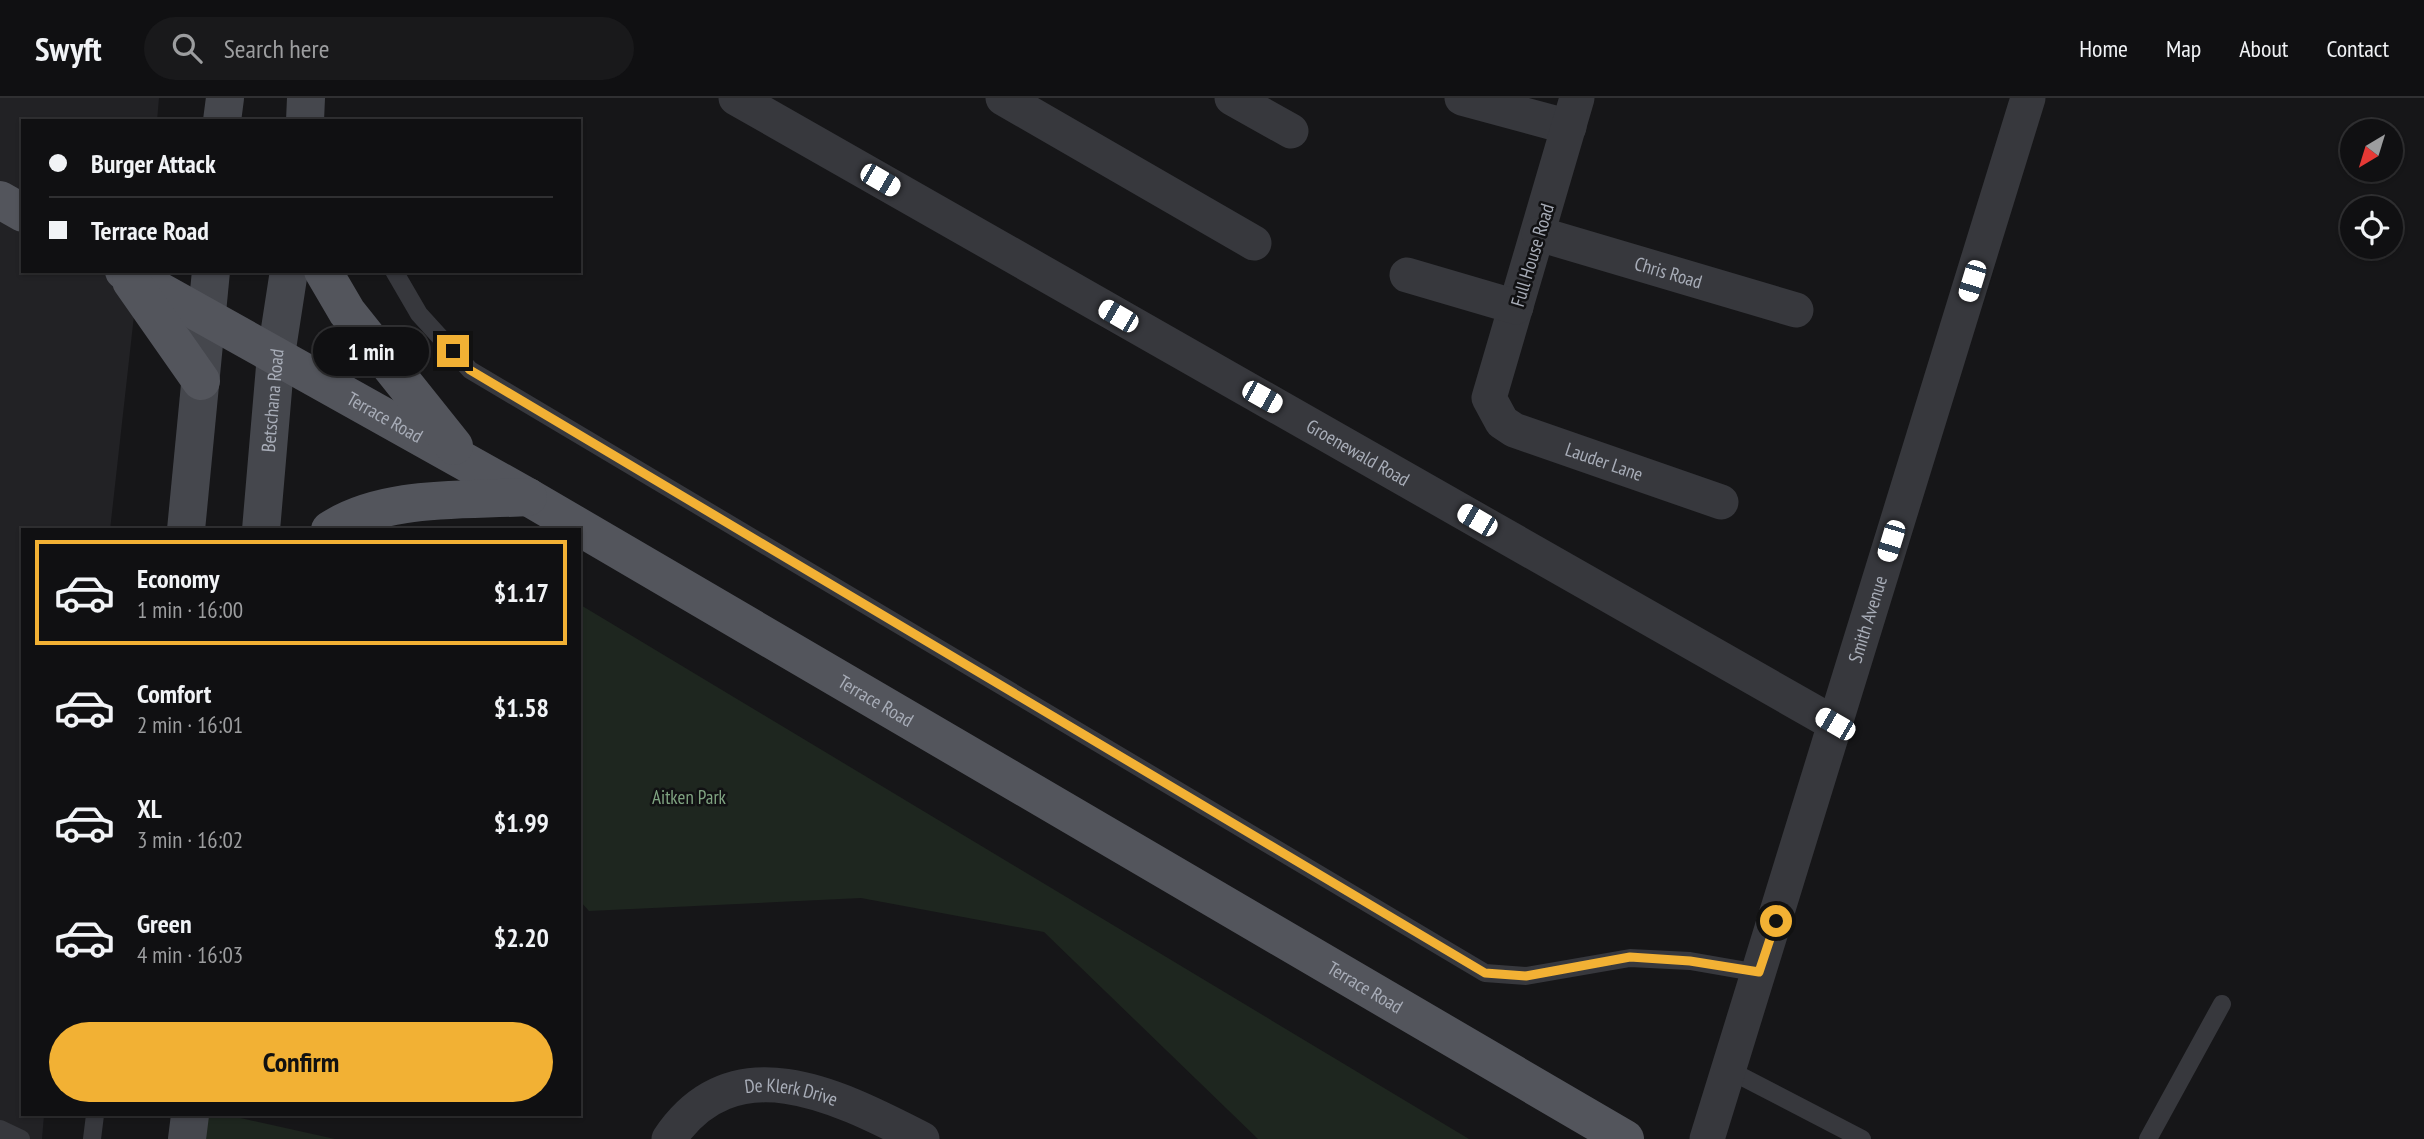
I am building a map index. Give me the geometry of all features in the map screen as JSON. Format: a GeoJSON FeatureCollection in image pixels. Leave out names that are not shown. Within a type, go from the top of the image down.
{"type":"FeatureCollection","features":[{"type":"Feature","properties":{"kind":"main road"},"geometry":{"type":"LineString","coordinates":[[222,119],[225,98]]}},
{"type":"Feature","properties":{"kind":"main road"},"geometry":{"type":"LineString","coordinates":[[305,119],[306,98]]}},
{"type":"Feature","properties":{"kind":"main road"},"geometry":{"type":"LineString","coordinates":[[0,200],[21,212]]}},
{"type":"Feature","properties":{"kind":"main road"},"geometry":{"type":"LineString","coordinates":[[125,273],[201,381]]}},
{"type":"Feature","properties":{"kind":"main road","name":"Terrace Road"},"geometry":{"type":"LineString","coordinates":[[128,273],[528,497],[1625,1139]]}},
{"type":"Feature","properties":{"kind":"main road"},"geometry":{"type":"LineString","coordinates":[[186,528],[211,273]]}},
{"type":"Feature","properties":{"kind":"main road","name":"Betschana Road"},"geometry":{"type":"LineString","coordinates":[[261,528],[276,355],[289,273]]}},
{"type":"Feature","properties":{"kind":"main road"},"geometry":{"type":"LineString","coordinates":[[324,273],[347,313],[467,463]]}},
{"type":"Feature","properties":{"kind":"main road"},"geometry":{"type":"LineString","coordinates":[[335,528],[373,512],[418,504],[528,497]]}},
{"type":"Feature","properties":{"kind":"main road"},"geometry":{"type":"LineString","coordinates":[[187,1139],[190,1116]]}},
{"type":"Feature","properties":{"kind":"street","name":"Groenewald Road"},"geometry":{"type":"LineString","coordinates":[[736,98],[1835,724]]}},
{"type":"Feature","properties":{"kind":"street"},"geometry":{"type":"LineString","coordinates":[[1232,98],[1291,131]]}},
{"type":"Feature","properties":{"kind":"street"},"geometry":{"type":"LineString","coordinates":[[1462,98],[1573,112]]}},
{"type":"Feature","properties":{"kind":"street","name":"Smith Avenue"},"geometry":{"type":"LineString","coordinates":[[1707,1139],[1825,767],[1835,724],[2028,98]]}},
{"type":"Feature","properties":{"kind":"street"},"geometry":{"type":"LineString","coordinates":[[1017,102],[1254,243]]}},
{"type":"Feature","properties":{"kind":"street","name":"Full House Road"},"geometry":{"type":"LineString","coordinates":[[1494,410],[1489,398],[1493,379],[1539,234],[1573,112]]}},
{"type":"Feature","properties":{"kind":"street","name":"Chris Road"},"geometry":{"type":"LineString","coordinates":[[1539,234],[1796,310]]}},
{"type":"Feature","properties":{"kind":"street"},"geometry":{"type":"LineString","coordinates":[[1407,275],[1516,307]]}},
{"type":"Feature","properties":{"kind":"street","name":"Lauder Lane"},"geometry":{"type":"LineString","coordinates":[[1494,410],[1502,422],[1514,430],[1721,502]]}},
{"type":"Feature","properties":{"kind":"street","name":"De Klerk Drive"},"geometry":{"type":"LineString","coordinates":[[669,1139],[694,1109],[716,1094],[745,1087],[786,1085],[846,1100],[922,1139]]}},
{"type":"Feature","properties":{"kind":"lane"},"geometry":{"type":"LineString","coordinates":[[319,98],[324,119]]}},
{"type":"Feature","properties":{"kind":"lane"},"geometry":{"type":"LineString","coordinates":[[395,273],[419,314],[470,370],[1485,973],[1526,976],[1630,957],[1690,961],[1759,972]]}},
{"type":"Feature","properties":{"kind":"lane"},"geometry":{"type":"LineString","coordinates":[[2148,1139],[2222,1004]]}},
{"type":"Feature","properties":{"kind":"lane"},"geometry":{"type":"LineString","coordinates":[[1729,1070],[1862,1139]]}},
{"type":"Feature","properties":{"kind":"lane"},"geometry":{"type":"LineString","coordinates":[[92,1139],[95,1116]]}},
{"type":"Feature","properties":{"kind":"lane"},"geometry":{"type":"LineString","coordinates":[[0,1129],[21,1139]]}},
{"type":"Feature","properties":{"kind":"shaded area"},"geometry":{"type":"Polygon","coordinates":[[[0,98],[159,98],[157,119],[21,119],[21,273],[139,273],[110,528],[21,528],[21,1116],[44,1116],[42,1139],[0,1139],[0,98]]]}},
{"type":"Feature","properties":{"kind":"green space","name":"Aitken Park"},"geometry":{"type":"Polygon","coordinates":[[[581,605],[1469,1139],[1258,1139],[1044,932],[861,898],[589,911],[581,902],[581,605]]]}},
{"type":"Feature","properties":{"kind":"green space"},"geometry":{"type":"Polygon","coordinates":[[[191,1116],[232,1116],[335,1139],[188,1139],[191,1116]]]}},
{"type":"Feature","properties":{"kind":"route"},"geometry":{"type":"LineString","coordinates":[[453,351],[470,370],[1485,973],[1526,976],[1630,957],[1690,961],[1759,972],[1776,921]]}}]}
